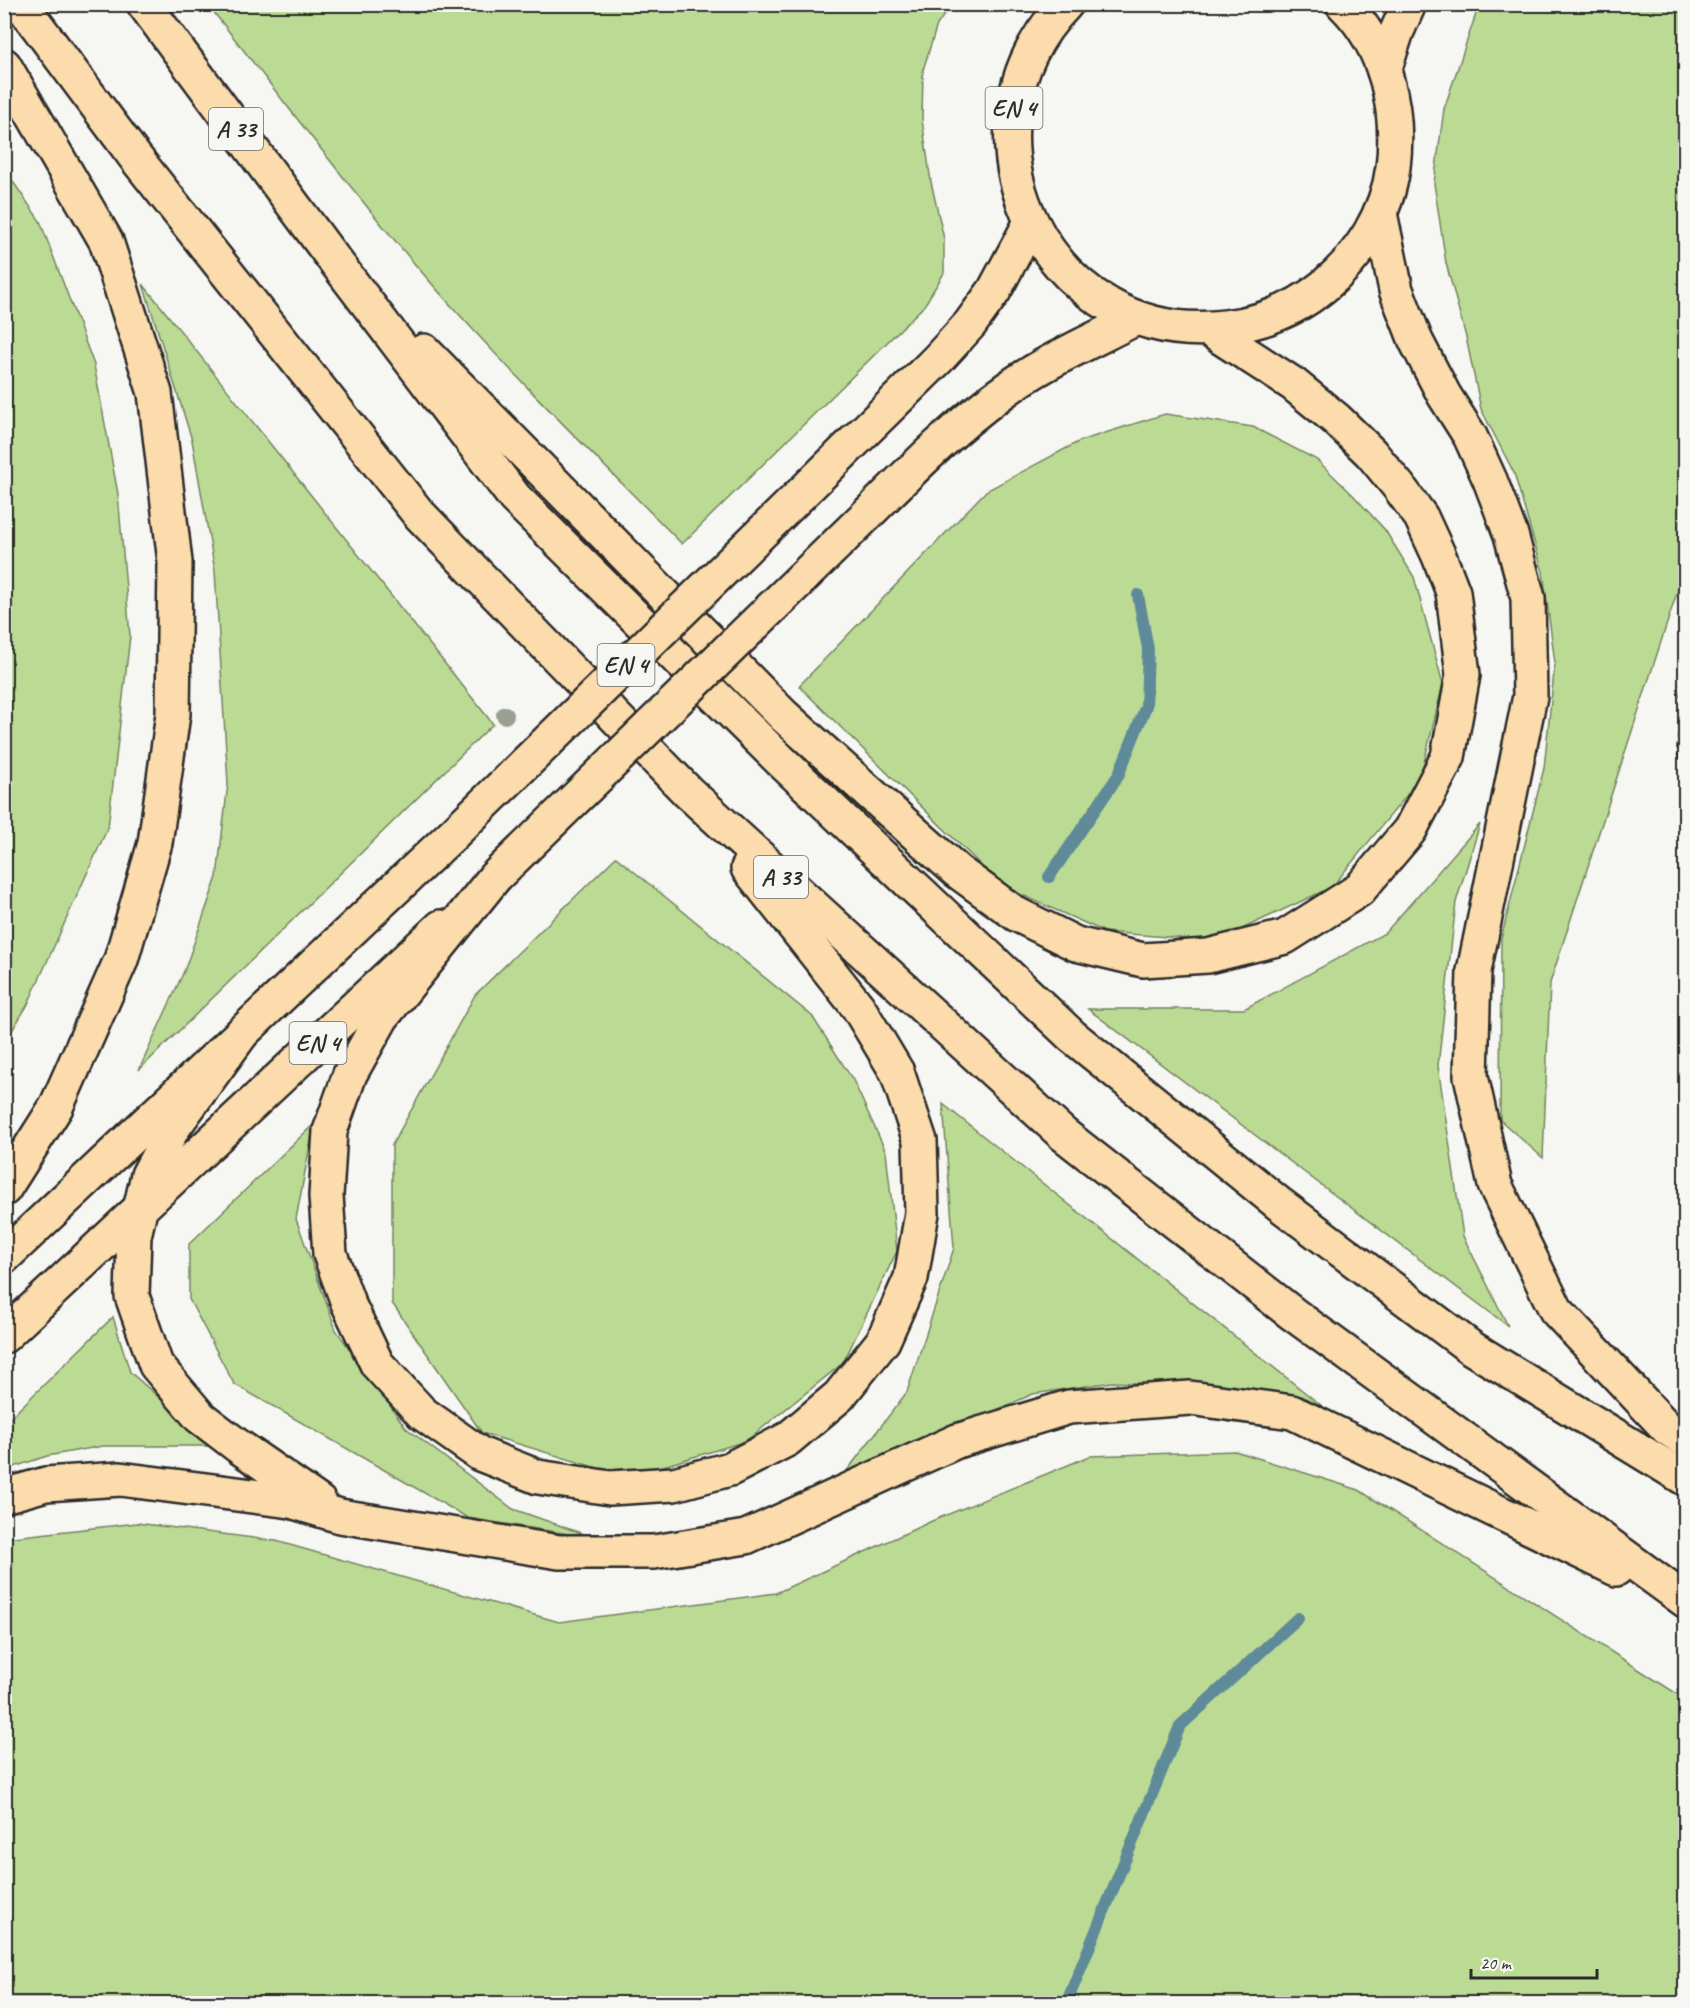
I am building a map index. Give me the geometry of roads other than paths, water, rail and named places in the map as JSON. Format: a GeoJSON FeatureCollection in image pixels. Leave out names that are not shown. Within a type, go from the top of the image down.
{"type":"FeatureCollection","features":[{"type":"Feature","properties":{"kind":"main road","name":"A 33"},"geometry":{"type":"LineString","coordinates":[[21,4],[135,157],[418,513],[688,792],[1063,1134],[1293,1314],[1686,1602]]}},
{"type":"Feature","properties":{"kind":"main road","name":"A 33"},"geometry":{"type":"LineString","coordinates":[[144,4],[328,253],[515,498],[780,760],[1072,1036],[1278,1203],[1470,1347],[1686,1479]]}},
{"type":"Feature","properties":{"kind":"main road","name":"EN 4"},"geometry":{"type":"LineString","coordinates":[[1066,4],[1054,16],[1034,47],[1020,81],[1012,116],[1011,152],[1018,189],[1031,222],[1050,253],[1074,280],[1103,302],[1136,318],[1171,327],[1208,329],[1244,325],[1278,314],[1310,297],[1339,273],[1357,252],[1380,213],[1391,179],[1396,142],[1394,106],[1384,71],[1368,37],[1343,4]]}},
{"type":"Feature","properties":{"kind":"main road"},"geometry":{"type":"LineString","coordinates":[[1384,71],[1397,31],[1409,4]]}},
{"type":"Feature","properties":{"kind":"main road"},"geometry":{"type":"LineString","coordinates":[[4,64],[106,240],[155,393],[175,562],[173,714],[155,843],[121,960],[56,1107],[4,1189]]}},
{"type":"Feature","properties":{"kind":"main road"},"geometry":{"type":"LineString","coordinates":[[1380,213],[1396,290],[1416,340],[1444,395],[1470,436],[1490,480],[1511,535],[1528,598],[1530,696],[1474,971],[1471,1076],[1495,1185],[1556,1310],[1667,1428],[1686,1441]]}},
{"type":"Feature","properties":{"kind":"main road","name":"EN 4"},"geometry":{"type":"LineString","coordinates":[[4,1257],[452,835],[938,360],[970,324],[994,291],[1031,222]]}},
{"type":"Feature","properties":{"kind":"main road"},"geometry":{"type":"LineString","coordinates":[[328,253],[784,716],[957,871],[1017,914],[1077,944],[1143,960],[1208,956],[1285,937],[1359,890],[1410,830],[1448,757],[1463,675],[1453,592],[1421,517],[1400,487],[1371,453],[1336,419],[1293,384],[1208,329]]}},
{"type":"Feature","properties":{"kind":"main road","name":"EN 4"},"geometry":{"type":"LineString","coordinates":[[4,1336],[495,877],[966,420],[1035,371],[1136,318]]}},
{"type":"Feature","properties":{"kind":"main road"},"geometry":{"type":"LineString","coordinates":[[495,877],[382,1017],[350,1074],[330,1131],[326,1196],[330,1254],[348,1302],[377,1364],[422,1413],[480,1454],[538,1477],[610,1488],[674,1484],[730,1469],[788,1438],[839,1396],[883,1341],[911,1278],[922,1213],[920,1141],[897,1072],[858,1007],[688,792]]}},
{"type":"Feature","properties":{"kind":"main road"},"geometry":{"type":"LineString","coordinates":[[242,1033],[173,1128],[148,1175],[134,1236],[132,1296],[156,1365],[200,1417],[340,1516]]}},
{"type":"Feature","properties":{"kind":"main road"},"geometry":{"type":"LineString","coordinates":[[4,1496],[45,1484],[120,1479],[291,1501],[340,1516],[559,1552],[654,1552],[746,1537],[957,1441],[1069,1407],[1190,1398],[1292,1412],[1686,1602]]}},
{"type":"Feature","properties":{"kind":"waterway"},"geometry":{"type":"LineString","coordinates":[[1049,877],[1118,776],[1146,706],[1148,649],[1138,595]]}},
{"type":"Feature","properties":{"kind":"waterway"},"geometry":{"type":"LineString","coordinates":[[1066,2004],[1180,1726],[1298,1618]]}}]}
